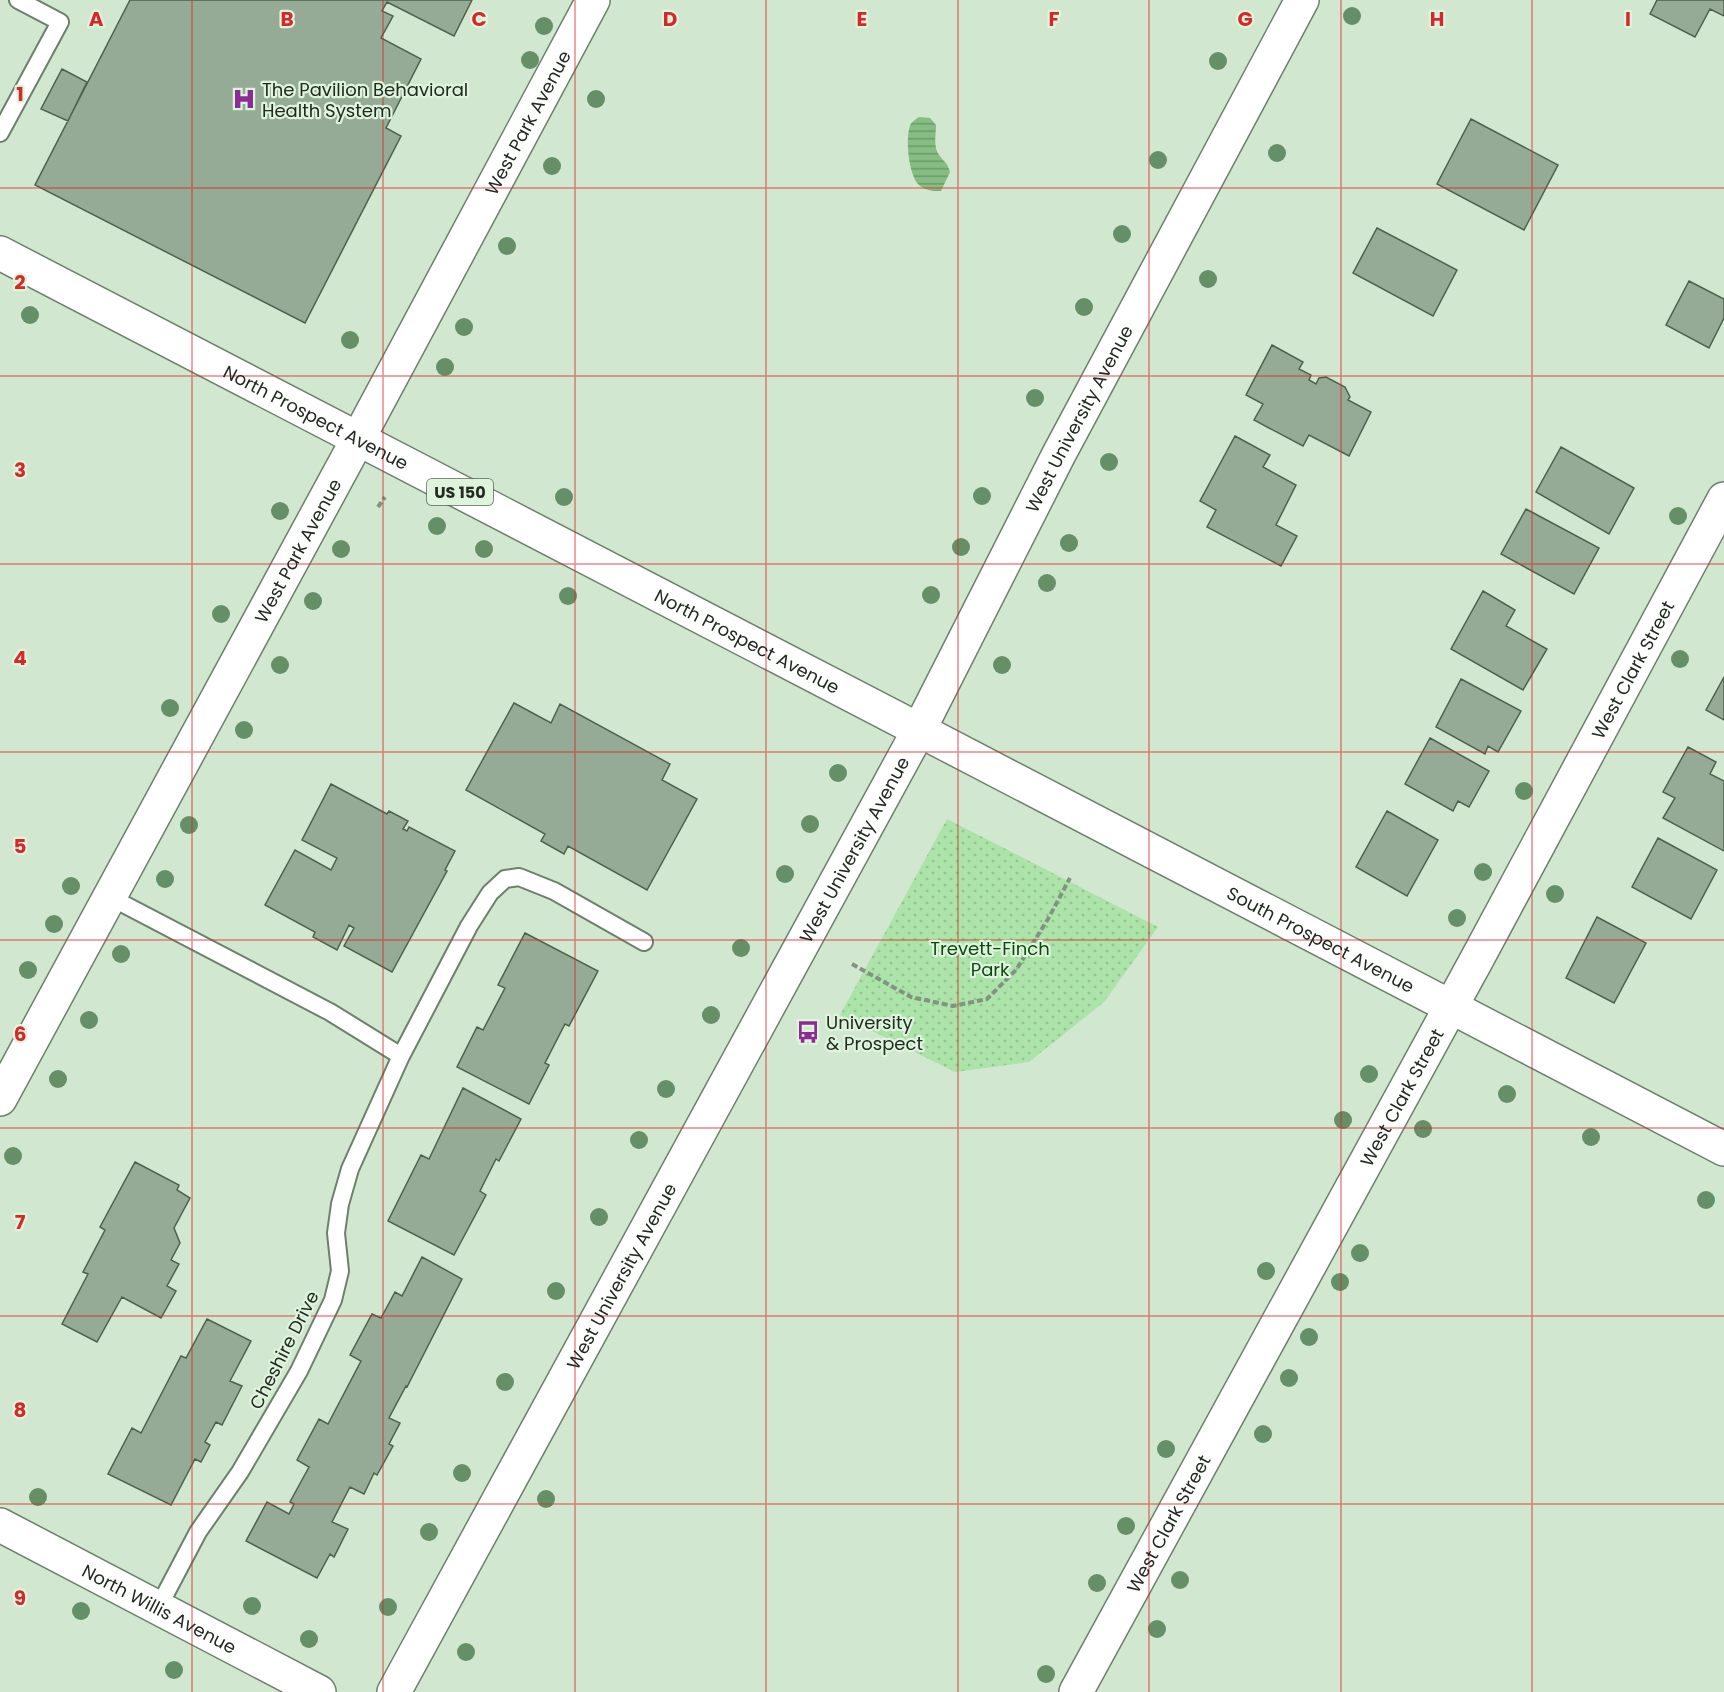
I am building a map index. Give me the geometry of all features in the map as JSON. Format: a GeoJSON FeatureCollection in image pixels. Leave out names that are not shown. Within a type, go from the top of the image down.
{"type":"FeatureCollection","features":[{"type":"Feature","properties":{"kind":"main road","name":"West University Avenue"},"geometry":{"type":"LineString","coordinates":[[394,1692],[919,730],[1059,454],[1302,0]]}},
{"type":"Feature","properties":{"kind":"main road","name":"West Park Avenue"},"geometry":{"type":"LineString","coordinates":[[0,1099],[358,439],[590,1]]}},
{"type":"Feature","properties":{"kind":"main road","name":"North Prospect Avenue"},"geometry":{"type":"LineString","coordinates":[[0,253],[919,730]]}},
{"type":"Feature","properties":{"kind":"main road","name":"West Clark Street"},"geometry":{"type":"LineString","coordinates":[[1076,1692],[1724,499]]}},
{"type":"Feature","properties":{"kind":"main road","name":"South Prospect Avenue"},"geometry":{"type":"LineString","coordinates":[[919,730],[1724,1149]]}},
{"type":"Feature","properties":{"kind":"main road","name":"North Willis Avenue"},"geometry":{"type":"LineString","coordinates":[[0,1525],[319,1692]]}},
{"type":"Feature","properties":{"kind":"lane"},"geometry":{"type":"LineString","coordinates":[[0,133],[60,22],[18,0]]}},
{"type":"Feature","properties":{"kind":"lane","name":"Cheshire Drive"},"geometry":{"type":"LineString","coordinates":[[158,1608],[198,1532],[240,1472],[298,1371],[333,1300],[340,1271],[336,1233],[340,1204],[350,1169],[402,1056],[469,926],[490,893],[505,879],[519,877],[554,891],[644,942]]}},
{"type":"Feature","properties":{"kind":"lane"},"geometry":{"type":"LineString","coordinates":[[110,897],[330,1012],[402,1056]]}},
{"type":"Feature","properties":{"kind":"path"},"geometry":{"type":"LineString","coordinates":[[378,507],[385,497]]}},
{"type":"Feature","properties":{"kind":"path"},"geometry":{"type":"LineString","coordinates":[[852,964],[911,997],[953,1006],[987,999],[1016,970],[1070,878]]}},
{"type":"Feature","properties":{"kind":"green space","name":"Trevett-Finch Park"},"geometry":{"type":"Polygon","coordinates":[[[947,819],[1158,927],[1104,1002],[1029,1062],[955,1072],[840,1015],[947,819]]]}},
{"type":"Feature","properties":{"kind":"shaded area"},"geometry":{"type":"Polygon","coordinates":[[[919,117],[930,118],[936,125],[936,148],[950,172],[941,191],[922,187],[913,174],[908,139],[911,123],[919,117]]]}},
{"type":"Feature","properties":{"kind":"building","name":"The Pavilion Behavioral Health System"},"geometry":{"type":"Polygon","coordinates":[[[130,0],[472,0],[454,36],[387,2],[382,11],[393,16],[381,38],[421,59],[386,128],[401,136],[305,323],[35,185],[130,0]]]}},
{"type":"Feature","properties":{"kind":"building"},"geometry":{"type":"Polygon","coordinates":[[[1657,0],[1724,0],[1724,16],[1710,9],[1695,37],[1650,14],[1657,0]]]}},
{"type":"Feature","properties":{"kind":"building"},"geometry":{"type":"Polygon","coordinates":[[[62,69],[87,82],[68,121],[41,109],[62,69]]]}},
{"type":"Feature","properties":{"kind":"building"},"geometry":{"type":"Polygon","coordinates":[[[1471,119],[1558,165],[1524,230],[1437,184],[1471,119]]]}},
{"type":"Feature","properties":{"kind":"building"},"geometry":{"type":"Polygon","coordinates":[[[1377,228],[1457,270],[1433,316],[1353,273],[1377,228]]]}},
{"type":"Feature","properties":{"kind":"building"},"geometry":{"type":"Polygon","coordinates":[[[1689,281],[1724,299],[1724,318],[1709,348],[1666,325],[1689,281]]]}},
{"type":"Feature","properties":{"kind":"building"},"geometry":{"type":"Polygon","coordinates":[[[1272,345],[1303,362],[1299,369],[1311,375],[1309,380],[1316,384],[1319,378],[1326,377],[1345,387],[1350,397],[1348,400],[1371,412],[1349,456],[1309,435],[1303,446],[1254,420],[1263,404],[1246,395],[1272,345]]]}},
{"type":"Feature","properties":{"kind":"building"},"geometry":{"type":"Polygon","coordinates":[[[1235,436],[1270,455],[1263,467],[1296,485],[1276,525],[1297,536],[1281,566],[1207,527],[1216,510],[1200,501],[1235,436]]]}},
{"type":"Feature","properties":{"kind":"building"},"geometry":{"type":"Polygon","coordinates":[[[1561,447],[1634,488],[1609,534],[1536,492],[1561,447]]]}},
{"type":"Feature","properties":{"kind":"building"},"geometry":{"type":"Polygon","coordinates":[[[1526,509],[1599,548],[1574,594],[1501,554],[1526,509]]]}},
{"type":"Feature","properties":{"kind":"building"},"geometry":{"type":"Polygon","coordinates":[[[1483,591],[1515,610],[1506,626],[1547,649],[1523,690],[1451,649],[1483,591]]]}},
{"type":"Feature","properties":{"kind":"building"},"geometry":{"type":"Polygon","coordinates":[[[1724,677],[1724,720],[1706,710],[1724,677]]]}},
{"type":"Feature","properties":{"kind":"building"},"geometry":{"type":"Polygon","coordinates":[[[1461,679],[1521,711],[1498,752],[1488,746],[1485,754],[1436,727],[1461,679]]]}},
{"type":"Feature","properties":{"kind":"building"},"geometry":{"type":"Polygon","coordinates":[[[514,703],[551,723],[560,704],[670,764],[662,780],[697,799],[647,890],[568,846],[564,854],[541,841],[545,834],[466,790],[514,703]]]}},
{"type":"Feature","properties":{"kind":"building"},"geometry":{"type":"Polygon","coordinates":[[[1430,738],[1489,771],[1469,807],[1458,801],[1453,811],[1405,784],[1430,738]]]}},
{"type":"Feature","properties":{"kind":"building"},"geometry":{"type":"Polygon","coordinates":[[[1688,747],[1716,762],[1710,774],[1724,781],[1724,851],[1663,818],[1675,798],[1663,792],[1688,747]]]}},
{"type":"Feature","properties":{"kind":"building"},"geometry":{"type":"Polygon","coordinates":[[[331,784],[387,814],[389,811],[408,821],[403,829],[407,831],[409,827],[455,851],[445,870],[447,871],[392,972],[344,946],[354,928],[349,925],[337,950],[313,937],[315,932],[265,905],[295,850],[331,870],[337,858],[302,840],[331,784]]]}},
{"type":"Feature","properties":{"kind":"building"},"geometry":{"type":"Polygon","coordinates":[[[1387,811],[1438,840],[1407,896],[1356,867],[1387,811]]]}},
{"type":"Feature","properties":{"kind":"building"},"geometry":{"type":"Polygon","coordinates":[[[1658,838],[1717,870],[1691,919],[1632,887],[1658,838]]]}},
{"type":"Feature","properties":{"kind":"building"},"geometry":{"type":"Polygon","coordinates":[[[1597,917],[1646,943],[1614,1003],[1566,978],[1597,917]]]}},
{"type":"Feature","properties":{"kind":"building"},"geometry":{"type":"Polygon","coordinates":[[[525,933],[598,971],[569,1026],[565,1024],[545,1063],[549,1065],[529,1104],[457,1067],[477,1027],[483,1030],[505,988],[498,985],[525,933]]]}},
{"type":"Feature","properties":{"kind":"building"},"geometry":{"type":"Polygon","coordinates":[[[463,1088],[521,1119],[499,1161],[496,1159],[480,1191],[486,1195],[454,1255],[388,1221],[421,1155],[429,1159],[463,1088]]]}},
{"type":"Feature","properties":{"kind":"building"},"geometry":{"type":"Polygon","coordinates":[[[135,1162],[179,1185],[177,1190],[190,1198],[174,1228],[180,1243],[171,1260],[179,1264],[167,1286],[176,1291],[161,1318],[122,1297],[97,1342],[62,1324],[88,1274],[83,1272],[105,1230],[100,1227],[135,1162]]]}},
{"type":"Feature","properties":{"kind":"building"},"geometry":{"type":"Polygon","coordinates":[[[422,1257],[462,1279],[389,1418],[400,1423],[389,1444],[393,1446],[377,1475],[374,1473],[364,1494],[350,1487],[332,1522],[348,1529],[334,1557],[330,1554],[317,1578],[246,1541],[267,1502],[289,1514],[294,1504],[290,1502],[309,1467],[297,1460],[319,1419],[328,1424],[361,1361],[350,1355],[372,1314],[381,1318],[395,1292],[402,1296],[422,1257]]]}},
{"type":"Feature","properties":{"kind":"building"},"geometry":{"type":"Polygon","coordinates":[[[207,1319],[251,1341],[230,1381],[242,1386],[222,1425],[216,1422],[205,1442],[210,1445],[201,1462],[195,1459],[171,1505],[108,1474],[132,1428],[141,1433],[181,1356],[186,1358],[207,1319]]]}},
{"type":"Feature","properties":{"kind":"place","name":"The Pavilion Behavioral Health System"},"geometry":{"type":"Point","coordinates":[244,99]}},
{"type":"Feature","properties":{"kind":"place","name":"University & Prospect"},"geometry":{"type":"Point","coordinates":[808,1032]}}]}
